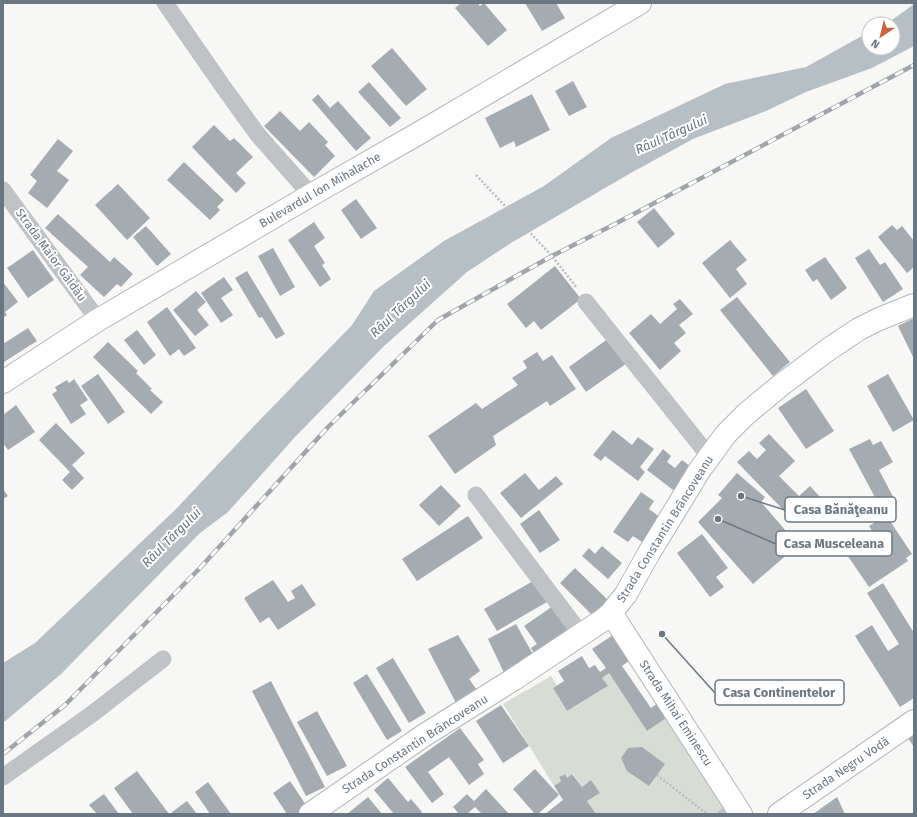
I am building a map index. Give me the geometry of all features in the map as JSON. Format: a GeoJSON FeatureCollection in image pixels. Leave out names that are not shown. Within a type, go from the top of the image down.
{"type":"FeatureCollection","features":[{"type":"Feature","properties":{"kind":"main road","name":"Bulevardul Ion Mihalache"},"geometry":{"type":"LineString","coordinates":[[3,382],[98,320],[640,3]]}},
{"type":"Feature","properties":{"kind":"main road","name":"Strada Constantin Brâncoveanu"},"geometry":{"type":"LineString","coordinates":[[310,814],[423,736],[604,620],[626,594],[699,471],[726,434],[746,414],[781,385],[829,349],[859,329],[914,305]]}},
{"type":"Feature","properties":{"kind":"main road","name":"Strada Mihai Eminescu"},"geometry":{"type":"LineString","coordinates":[[611,613],[733,811]]}},
{"type":"Feature","properties":{"kind":"main road","name":"Strada Negru Vodă"},"geometry":{"type":"LineString","coordinates":[[779,814],[914,721]]}},
{"type":"Feature","properties":{"kind":"street"},"geometry":{"type":"LineString","coordinates":[[165,3],[258,135],[311,195]]}},
{"type":"Feature","properties":{"kind":"street","name":"Strada Maior Gâldău"},"geometry":{"type":"LineString","coordinates":[[3,190],[98,320]]}},
{"type":"Feature","properties":{"kind":"street"},"geometry":{"type":"LineString","coordinates":[[586,302],[709,456]]}},
{"type":"Feature","properties":{"kind":"street"},"geometry":{"type":"LineString","coordinates":[[476,495],[581,634]]}},
{"type":"Feature","properties":{"kind":"street"},"geometry":{"type":"LineString","coordinates":[[3,777],[92,714],[163,659]]}},
{"type":"Feature","properties":{"kind":"path"},"geometry":{"type":"LineString","coordinates":[[476,175],[552,256],[586,302]]}},
{"type":"Feature","properties":{"kind":"path"},"geometry":{"type":"LineString","coordinates":[[657,775],[707,814]]}},
{"type":"Feature","properties":{"kind":"shaded area"},"geometry":{"type":"Polygon","coordinates":[[[609,673],[647,730],[669,716],[733,814],[596,814],[587,801],[600,793],[591,780],[582,787],[573,774],[567,778],[564,774],[559,777],[561,781],[554,786],[503,704],[551,676],[557,686],[553,688],[567,711],[607,687],[602,678],[609,673]]]}},
{"type":"Feature","properties":{"kind":"water"},"geometry":{"type":"Polygon","coordinates":[[[914,4],[914,46],[901,53],[901,16],[898,16],[914,4]]]}},
{"type":"Feature","properties":{"kind":"water","name":"Râul Târgului"},"geometry":{"type":"Polygon","coordinates":[[[861,36],[861,56],[895,56],[872,68],[806,92],[766,111],[693,139],[629,174],[511,243],[467,272],[383,347],[295,437],[228,512],[200,533],[61,674],[3,723],[3,663],[35,643],[176,509],[352,325],[374,291],[444,241],[544,186],[611,138],[725,84],[806,67],[861,36]]]}},
{"type":"Feature","properties":{"kind":"building"},"geometry":{"type":"Polygon","coordinates":[[[461,3],[478,3],[480,6],[484,3],[507,30],[488,46],[455,8],[461,3]]]}},
{"type":"Feature","properties":{"kind":"building"},"geometry":{"type":"Polygon","coordinates":[[[525,3],[556,3],[565,18],[542,31],[525,3]]]}},
{"type":"Feature","properties":{"kind":"building"},"geometry":{"type":"Polygon","coordinates":[[[392,48],[427,89],[406,106],[371,66],[392,48]]]}},
{"type":"Feature","properties":{"kind":"building"},"geometry":{"type":"Polygon","coordinates":[[[573,81],[587,107],[569,116],[555,91],[573,81]]]}},
{"type":"Feature","properties":{"kind":"building"},"geometry":{"type":"Polygon","coordinates":[[[369,82],[401,118],[390,127],[358,92],[369,82]]]}},
{"type":"Feature","properties":{"kind":"building"},"geometry":{"type":"Polygon","coordinates":[[[318,94],[330,108],[338,101],[371,138],[356,151],[312,100],[318,94]]]}},
{"type":"Feature","properties":{"kind":"building"},"geometry":{"type":"Polygon","coordinates":[[[532,94],[550,130],[516,147],[514,141],[500,148],[485,118],[532,94]]]}},
{"type":"Feature","properties":{"kind":"building"},"geometry":{"type":"Polygon","coordinates":[[[280,111],[300,131],[309,122],[328,142],[325,145],[335,156],[314,177],[264,126],[280,111]]]}},
{"type":"Feature","properties":{"kind":"building"},"geometry":{"type":"Polygon","coordinates":[[[214,125],[230,141],[234,138],[253,157],[236,173],[246,183],[236,193],[192,147],[214,125]]]}},
{"type":"Feature","properties":{"kind":"building"},"geometry":{"type":"Polygon","coordinates":[[[58,139],[73,151],[57,171],[69,180],[47,208],[28,193],[37,181],[30,175],[58,139]]]}},
{"type":"Feature","properties":{"kind":"building"},"geometry":{"type":"Polygon","coordinates":[[[184,162],[224,200],[217,207],[220,210],[210,220],[167,180],[184,162]]]}},
{"type":"Feature","properties":{"kind":"building"},"geometry":{"type":"Polygon","coordinates":[[[118,184],[150,218],[127,240],[95,205],[118,184]]]}},
{"type":"Feature","properties":{"kind":"building"},"geometry":{"type":"Polygon","coordinates":[[[356,199],[377,228],[361,239],[341,210],[356,199]]]}},
{"type":"Feature","properties":{"kind":"building"},"geometry":{"type":"Polygon","coordinates":[[[654,208],[675,234],[658,248],[637,222],[654,208]]]}},
{"type":"Feature","properties":{"kind":"building"},"geometry":{"type":"Polygon","coordinates":[[[58,214],[110,262],[114,257],[133,274],[121,287],[117,284],[104,297],[80,275],[88,267],[45,228],[58,214]]]}},
{"type":"Feature","properties":{"kind":"building"},"geometry":{"type":"Polygon","coordinates":[[[314,222],[325,238],[314,246],[325,263],[322,265],[331,279],[320,287],[288,240],[314,222]]]}},
{"type":"Feature","properties":{"kind":"building"},"geometry":{"type":"Polygon","coordinates":[[[892,225],[897,230],[902,226],[914,241],[914,267],[907,273],[878,237],[892,225]]]}},
{"type":"Feature","properties":{"kind":"building"},"geometry":{"type":"Polygon","coordinates":[[[146,226],[171,254],[157,266],[133,237],[146,226]]]}},
{"type":"Feature","properties":{"kind":"building"},"geometry":{"type":"Polygon","coordinates":[[[730,240],[747,260],[736,269],[747,284],[730,298],[702,263],[730,240]]]}},
{"type":"Feature","properties":{"kind":"building"},"geometry":{"type":"Polygon","coordinates":[[[273,248],[295,287],[280,296],[258,256],[273,248]]]}},
{"type":"Feature","properties":{"kind":"building"},"geometry":{"type":"Polygon","coordinates":[[[869,249],[880,265],[885,262],[903,289],[883,302],[855,258],[869,249]]]}},
{"type":"Feature","properties":{"kind":"building"},"geometry":{"type":"Polygon","coordinates":[[[33,250],[54,280],[28,298],[7,268],[33,250]]]}},
{"type":"Feature","properties":{"kind":"building"},"geometry":{"type":"Polygon","coordinates":[[[825,257],[847,288],[831,300],[817,279],[813,282],[805,270],[825,257]]]}},
{"type":"Feature","properties":{"kind":"building"},"geometry":{"type":"Polygon","coordinates":[[[555,266],[581,299],[541,330],[534,321],[526,328],[507,304],[555,266]]]}},
{"type":"Feature","properties":{"kind":"building"},"geometry":{"type":"Polygon","coordinates":[[[247,271],[285,334],[276,339],[262,317],[259,318],[235,278],[247,271]]]}},
{"type":"Feature","properties":{"kind":"building"},"geometry":{"type":"Polygon","coordinates":[[[224,277],[233,290],[221,298],[233,315],[221,323],[201,293],[224,277]]]}},
{"type":"Feature","properties":{"kind":"building"},"geometry":{"type":"Polygon","coordinates":[[[3,282],[18,302],[5,312],[7,315],[3,318],[3,282]]]}},
{"type":"Feature","properties":{"kind":"building"},"geometry":{"type":"Polygon","coordinates":[[[196,291],[206,302],[197,310],[209,325],[195,336],[173,310],[196,291]]]}},
{"type":"Feature","properties":{"kind":"building"},"geometry":{"type":"Polygon","coordinates":[[[737,297],[790,362],[773,376],[720,310],[737,297]]]}},
{"type":"Feature","properties":{"kind":"building"},"geometry":{"type":"Polygon","coordinates":[[[680,299],[693,314],[679,325],[686,333],[674,343],[681,351],[660,370],[629,333],[651,314],[660,324],[677,309],[673,304],[680,299]]]}},
{"type":"Feature","properties":{"kind":"building"},"geometry":{"type":"Polygon","coordinates":[[[167,307],[196,348],[184,356],[179,349],[170,356],[147,322],[167,307]]]}},
{"type":"Feature","properties":{"kind":"building"},"geometry":{"type":"Polygon","coordinates":[[[914,318],[914,359],[898,326],[914,318]]]}},
{"type":"Feature","properties":{"kind":"building"},"geometry":{"type":"Polygon","coordinates":[[[28,328],[37,341],[4,362],[3,344],[28,328]]]}},
{"type":"Feature","properties":{"kind":"building"},"geometry":{"type":"Polygon","coordinates":[[[137,330],[156,355],[144,365],[124,340],[137,330]]]}},
{"type":"Feature","properties":{"kind":"building"},"geometry":{"type":"Polygon","coordinates":[[[609,338],[627,363],[586,392],[569,367],[609,338]]]}},
{"type":"Feature","properties":{"kind":"building"},"geometry":{"type":"Polygon","coordinates":[[[108,342],[138,371],[136,373],[152,389],[150,390],[163,402],[151,414],[93,357],[108,342]]]}},
{"type":"Feature","properties":{"kind":"building"},"geometry":{"type":"Polygon","coordinates":[[[537,352],[543,361],[552,355],[576,389],[550,406],[547,401],[493,436],[496,445],[455,474],[428,436],[476,403],[482,409],[518,385],[512,378],[527,368],[523,361],[537,352]]]}},
{"type":"Feature","properties":{"kind":"building"},"geometry":{"type":"Polygon","coordinates":[[[98,374],[125,412],[108,424],[81,386],[98,374]]]}},
{"type":"Feature","properties":{"kind":"building"},"geometry":{"type":"Polygon","coordinates":[[[888,374],[914,420],[893,432],[867,386],[888,374]]]}},
{"type":"Feature","properties":{"kind":"building"},"geometry":{"type":"Polygon","coordinates":[[[74,379],[88,400],[80,405],[86,414],[71,424],[52,394],[57,391],[55,387],[67,380],[69,383],[74,379]]]}},
{"type":"Feature","properties":{"kind":"building"},"geometry":{"type":"Polygon","coordinates":[[[806,389],[834,431],[806,449],[778,408],[806,389]]]}},
{"type":"Feature","properties":{"kind":"building"},"geometry":{"type":"Polygon","coordinates":[[[16,405],[35,432],[8,450],[3,443],[3,415],[16,405]]]}},
{"type":"Feature","properties":{"kind":"building"},"geometry":{"type":"Polygon","coordinates":[[[56,423],[85,453],[72,465],[84,478],[72,490],[62,480],[70,472],[39,440],[56,423]]]}},
{"type":"Feature","properties":{"kind":"building"},"geometry":{"type":"Polygon","coordinates":[[[613,430],[632,445],[638,437],[654,449],[640,467],[645,472],[638,481],[605,456],[601,461],[593,455],[613,430]]]}},
{"type":"Feature","properties":{"kind":"building"},"geometry":{"type":"Polygon","coordinates":[[[769,434],[795,461],[779,476],[799,496],[810,486],[820,497],[795,522],[737,462],[749,451],[757,459],[766,450],[759,443],[769,434]]]}},
{"type":"Feature","properties":{"kind":"building"},"geometry":{"type":"Polygon","coordinates":[[[870,439],[873,445],[881,441],[893,462],[879,470],[897,504],[883,512],[849,449],[870,439]]]}},
{"type":"Feature","properties":{"kind":"building"},"geometry":{"type":"Polygon","coordinates":[[[663,449],[671,456],[667,462],[675,468],[682,460],[695,470],[677,493],[647,470],[663,449]]]}},
{"type":"Feature","properties":{"kind":"building"},"geometry":{"type":"Polygon","coordinates":[[[525,473],[539,490],[556,476],[563,484],[521,518],[500,493],[525,473]]]}},
{"type":"Feature","properties":{"kind":"building"},"geometry":{"type":"Polygon","coordinates":[[[737,473],[765,497],[761,502],[798,545],[753,584],[698,522],[722,498],[718,495],[737,473]]]}},
{"type":"Feature","properties":{"kind":"building"},"geometry":{"type":"Polygon","coordinates":[[[441,485],[461,506],[439,526],[419,505],[441,485]]]}},
{"type":"Feature","properties":{"kind":"building"},"geometry":{"type":"Polygon","coordinates":[[[3,489],[8,496],[3,499],[3,489]]]}},
{"type":"Feature","properties":{"kind":"building"},"geometry":{"type":"Polygon","coordinates":[[[641,492],[654,501],[649,509],[665,521],[648,546],[633,536],[628,542],[613,532],[641,492]]]}},
{"type":"Feature","properties":{"kind":"building"},"geometry":{"type":"Polygon","coordinates":[[[539,510],[560,540],[540,553],[520,524],[539,510]]]}},
{"type":"Feature","properties":{"kind":"building"},"geometry":{"type":"Polygon","coordinates":[[[886,515],[912,554],[906,558],[908,561],[869,587],[845,552],[868,537],[872,544],[878,540],[869,526],[886,515]]]}},
{"type":"Feature","properties":{"kind":"building"},"geometry":{"type":"Polygon","coordinates":[[[468,516],[483,538],[417,581],[402,559],[468,516]]]}},
{"type":"Feature","properties":{"kind":"building"},"geometry":{"type":"Polygon","coordinates":[[[702,534],[728,568],[716,577],[724,587],[710,597],[677,553],[702,534]]]}},
{"type":"Feature","properties":{"kind":"building"},"geometry":{"type":"Polygon","coordinates":[[[602,546],[622,563],[608,579],[582,556],[589,548],[595,554],[602,546]]]}},
{"type":"Feature","properties":{"kind":"building"},"geometry":{"type":"Polygon","coordinates":[[[575,568],[611,603],[595,618],[560,583],[575,568]]]}},
{"type":"Feature","properties":{"kind":"building"},"geometry":{"type":"Polygon","coordinates":[[[273,580],[288,602],[295,598],[291,591],[302,584],[316,605],[278,630],[269,617],[260,623],[244,598],[273,580]]]}},
{"type":"Feature","properties":{"kind":"building"},"geometry":{"type":"Polygon","coordinates":[[[535,580],[547,602],[497,631],[484,609],[535,580]]]}},
{"type":"Feature","properties":{"kind":"building"},"geometry":{"type":"Polygon","coordinates":[[[883,583],[914,633],[914,698],[900,707],[855,636],[872,625],[888,651],[899,644],[867,593],[883,583]]]}},
{"type":"Feature","properties":{"kind":"building"},"geometry":{"type":"Polygon","coordinates":[[[553,606],[572,633],[537,658],[531,648],[537,644],[524,626],[553,606]]]}},
{"type":"Feature","properties":{"kind":"building"},"geometry":{"type":"Polygon","coordinates":[[[516,624],[535,658],[506,677],[488,639],[516,624]]]}},
{"type":"Feature","properties":{"kind":"building"},"geometry":{"type":"Polygon","coordinates":[[[458,635],[480,671],[469,679],[477,690],[456,703],[428,649],[458,635]]]}},
{"type":"Feature","properties":{"kind":"building"},"geometry":{"type":"Polygon","coordinates":[[[613,635],[630,660],[622,666],[651,708],[659,702],[669,716],[647,731],[609,673],[602,678],[608,686],[567,711],[553,688],[564,681],[558,671],[582,656],[589,668],[595,665],[600,672],[606,668],[592,649],[613,635]]]}},
{"type":"Feature","properties":{"kind":"building"},"geometry":{"type":"Polygon","coordinates":[[[393,658],[426,713],[409,723],[376,668],[393,658]]]}},
{"type":"Feature","properties":{"kind":"building"},"geometry":{"type":"Polygon","coordinates":[[[367,674],[402,731],[387,740],[353,683],[367,674]]]}},
{"type":"Feature","properties":{"kind":"building"},"geometry":{"type":"Polygon","coordinates":[[[271,681],[325,787],[306,796],[252,691],[271,681]]]}},
{"type":"Feature","properties":{"kind":"building"},"geometry":{"type":"Polygon","coordinates":[[[501,705],[529,746],[503,763],[476,721],[501,705]]]}},
{"type":"Feature","properties":{"kind":"building"},"geometry":{"type":"Polygon","coordinates":[[[317,711],[347,766],[327,776],[297,722],[317,711]]]}},
{"type":"Feature","properties":{"kind":"building"},"geometry":{"type":"Polygon","coordinates":[[[460,728],[484,760],[478,764],[484,774],[469,785],[449,757],[428,772],[444,794],[432,803],[405,767],[460,728]]]}},
{"type":"Feature","properties":{"kind":"building"},"geometry":{"type":"Polygon","coordinates":[[[914,734],[914,747],[908,738],[914,734]]]}},
{"type":"Feature","properties":{"kind":"building"},"geometry":{"type":"Polygon","coordinates":[[[642,747],[665,764],[649,786],[627,771],[621,758],[628,748],[642,747]]]}},
{"type":"Feature","properties":{"kind":"building"},"geometry":{"type":"Polygon","coordinates":[[[535,769],[559,795],[538,814],[535,814],[513,789],[535,769]]]}},
{"type":"Feature","properties":{"kind":"building"},"geometry":{"type":"Polygon","coordinates":[[[137,771],[169,814],[133,814],[114,788],[137,771]]]}},
{"type":"Feature","properties":{"kind":"building"},"geometry":{"type":"Polygon","coordinates":[[[565,774],[567,778],[572,774],[582,787],[591,780],[600,793],[587,801],[596,814],[545,814],[563,800],[554,786],[561,781],[559,777],[565,774]]]}},
{"type":"Feature","properties":{"kind":"building"},"geometry":{"type":"Polygon","coordinates":[[[388,778],[408,802],[411,799],[422,812],[420,814],[394,814],[374,790],[388,778]]]}},
{"type":"Feature","properties":{"kind":"building"},"geometry":{"type":"Polygon","coordinates":[[[290,781],[308,808],[300,814],[287,814],[273,793],[290,781]]]}},
{"type":"Feature","properties":{"kind":"building"},"geometry":{"type":"Polygon","coordinates":[[[208,782],[231,814],[210,814],[195,792],[208,782]]]}},
{"type":"Feature","properties":{"kind":"building"},"geometry":{"type":"Polygon","coordinates":[[[486,789],[509,814],[482,814],[475,807],[467,814],[459,814],[453,807],[467,794],[474,801],[486,789]]]}},
{"type":"Feature","properties":{"kind":"building"},"geometry":{"type":"Polygon","coordinates":[[[104,794],[119,814],[97,814],[89,805],[104,794]]]}},
{"type":"Feature","properties":{"kind":"building"},"geometry":{"type":"Polygon","coordinates":[[[368,797],[382,814],[347,814],[368,797]]]}},
{"type":"Feature","properties":{"kind":"building"},"geometry":{"type":"Polygon","coordinates":[[[837,797],[845,814],[813,814],[837,797]]]}},
{"type":"Feature","properties":{"kind":"building"},"geometry":{"type":"Polygon","coordinates":[[[187,801],[197,814],[173,814],[172,812],[187,801]]]}},
{"type":"Feature","properties":{"kind":"railway"},"geometry":{"type":"LineString","coordinates":[[3,754],[65,705],[200,568],[328,427],[438,320],[552,256],[914,65]]}},
{"type":"Feature","properties":{"kind":"place","name":"Casa Bănăţeanu"},"geometry":{"type":"Point","coordinates":[741,496]}},
{"type":"Feature","properties":{"kind":"place","name":"Casa Musceleana"},"geometry":{"type":"Point","coordinates":[718,519]}},
{"type":"Feature","properties":{"kind":"place","name":"Casa Continentelor"},"geometry":{"type":"Point","coordinates":[662,634]}}]}
